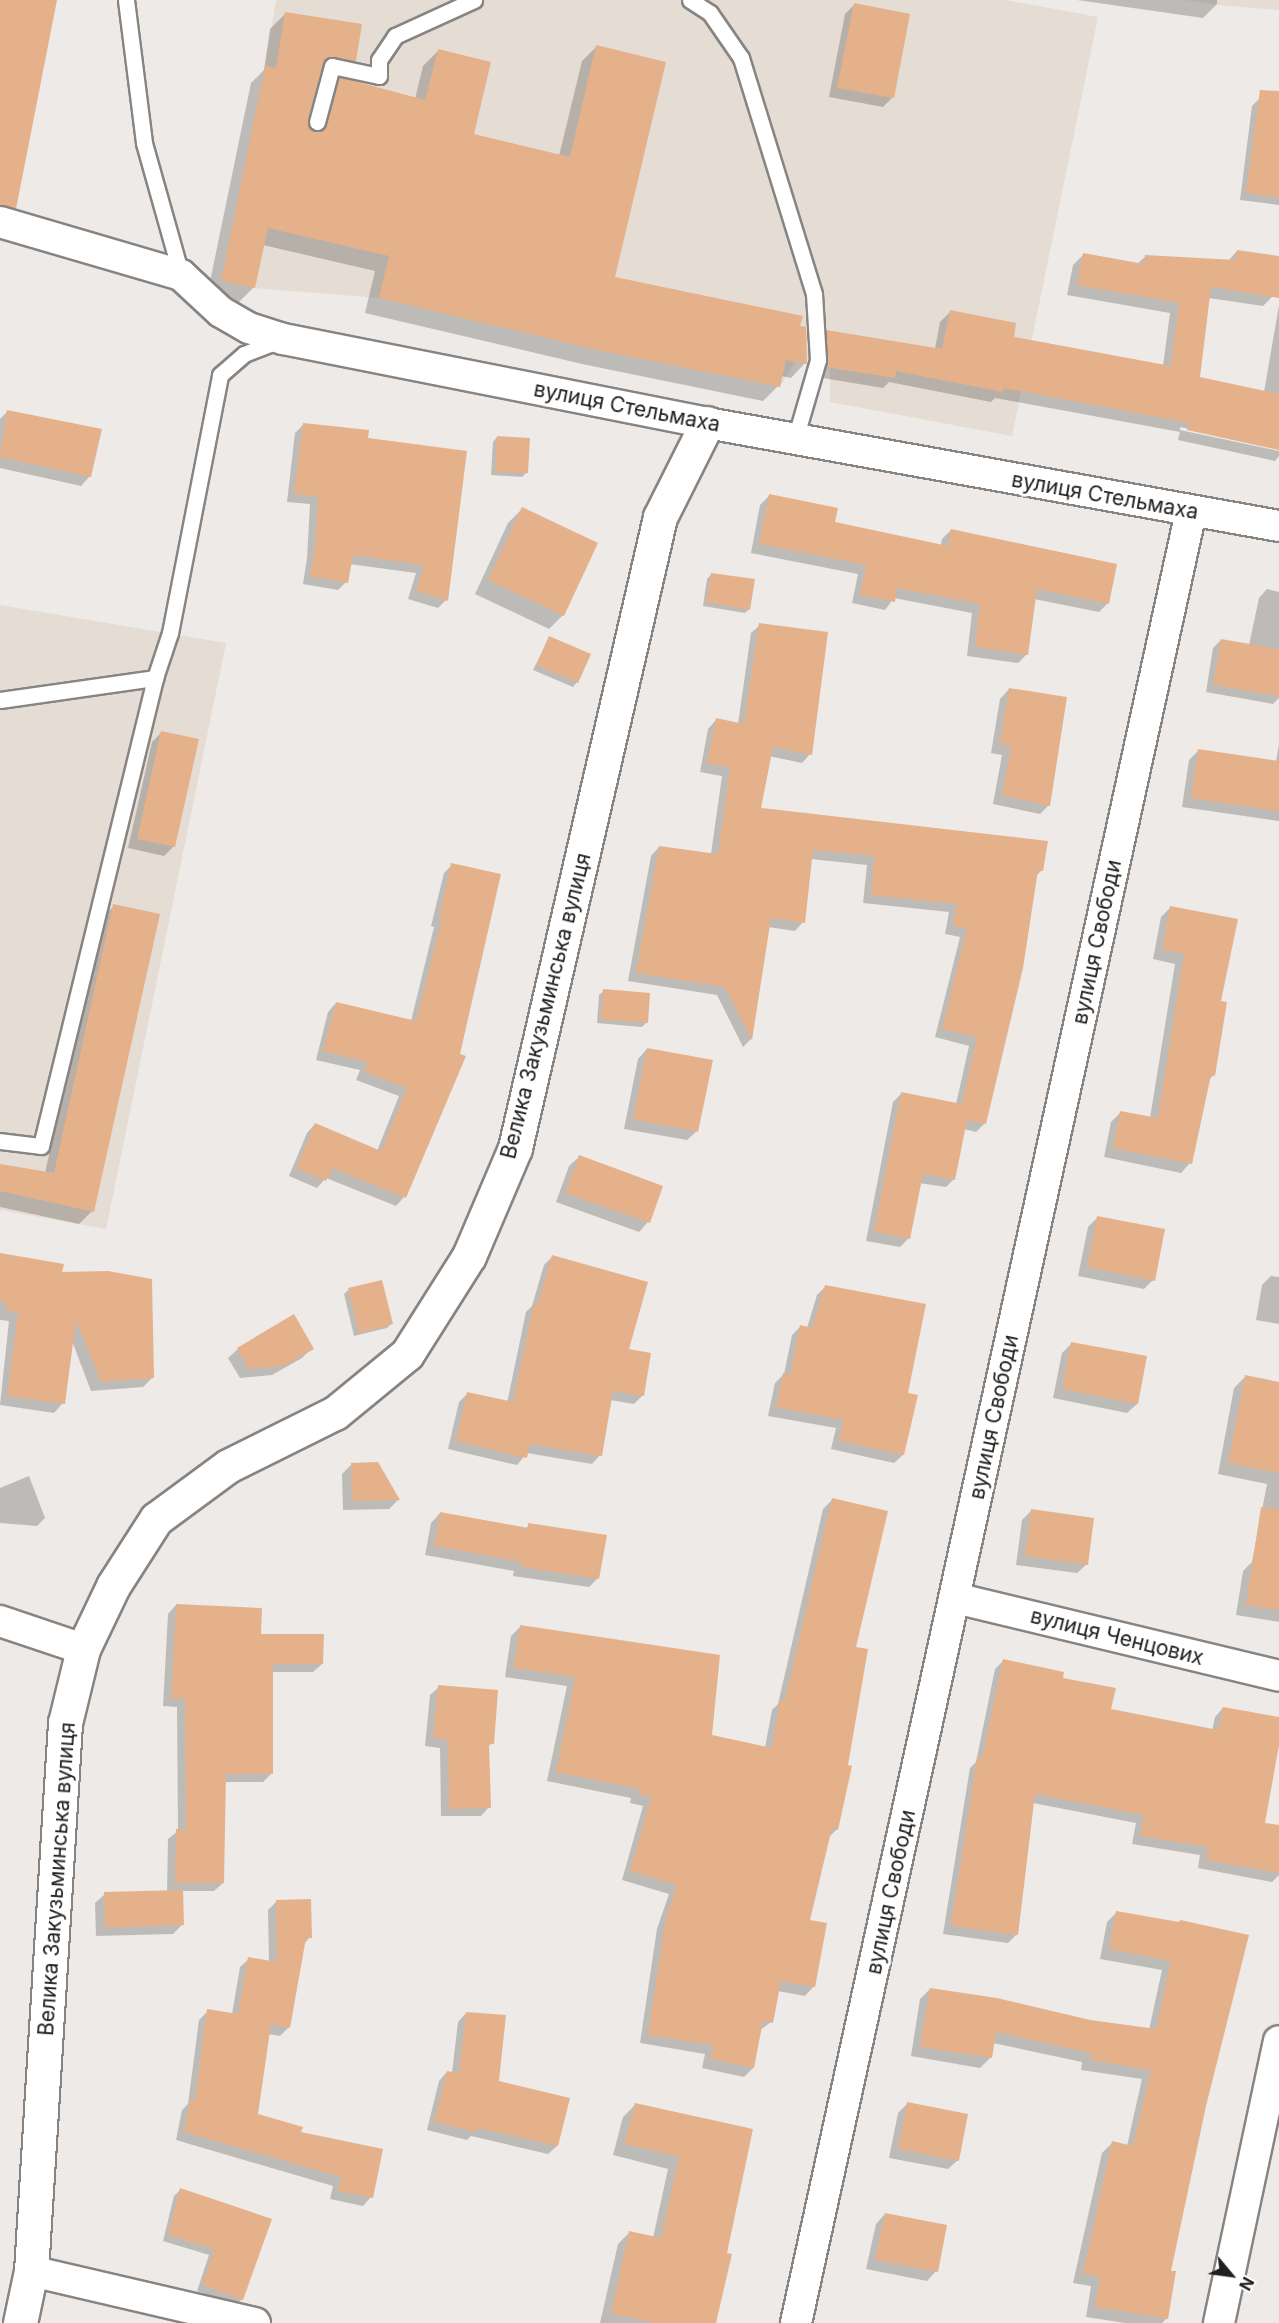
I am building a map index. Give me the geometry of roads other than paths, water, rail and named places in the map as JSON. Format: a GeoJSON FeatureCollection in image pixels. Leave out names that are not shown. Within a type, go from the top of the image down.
{"type":"FeatureCollection","features":[{"type":"Feature","properties":{"kind":"street","name":"вулиця Стельмаха"},"geometry":{"type":"LineString","coordinates":[[0,222],[181,275],[221,312],[249,328],[284,339],[706,423],[1279,526]]}},
{"type":"Feature","properties":{"kind":"street","name":"Велика Закузьминська вулиця"},"geometry":{"type":"LineString","coordinates":[[20,2323],[31,2271],[65,1723],[83,1649],[114,1586],[156,1519],[228,1466],[335,1413],[407,1354],[470,1256],[515,1148],[660,517],[706,423]]}},
{"type":"Feature","properties":{"kind":"street","name":"вулиця Свободи"},"geometry":{"type":"LineString","coordinates":[[796,2323],[1191,512]]}},
{"type":"Feature","properties":{"kind":"street","name":"вулиця Ченцових"},"geometry":{"type":"LineString","coordinates":[[955,1598],[1279,1676]]}},
{"type":"Feature","properties":{"kind":"street"},"geometry":{"type":"LineString","coordinates":[[0,1621],[83,1649]]}},
{"type":"Feature","properties":{"kind":"street"},"geometry":{"type":"LineString","coordinates":[[1219,2323],[1279,2042]]}},
{"type":"Feature","properties":{"kind":"street"},"geometry":{"type":"LineString","coordinates":[[31,2271],[255,2323]]}},
{"type":"Feature","properties":{"kind":"lane"},"geometry":{"type":"LineString","coordinates":[[126,0],[144,143],[181,275]]}},
{"type":"Feature","properties":{"kind":"lane"},"geometry":{"type":"LineString","coordinates":[[317,122],[332,66],[379,76],[379,60],[396,36],[474,0]]}},
{"type":"Feature","properties":{"kind":"lane"},"geometry":{"type":"LineString","coordinates":[[690,0],[710,13],[741,58],[814,294],[818,360],[795,439]]}},
{"type":"Feature","properties":{"kind":"lane"},"geometry":{"type":"LineString","coordinates":[[0,1141],[40,1146],[155,678],[170,633],[220,375],[244,354],[284,339]]}},
{"type":"Feature","properties":{"kind":"lane"},"geometry":{"type":"LineString","coordinates":[[0,700],[155,678]]}}]}
